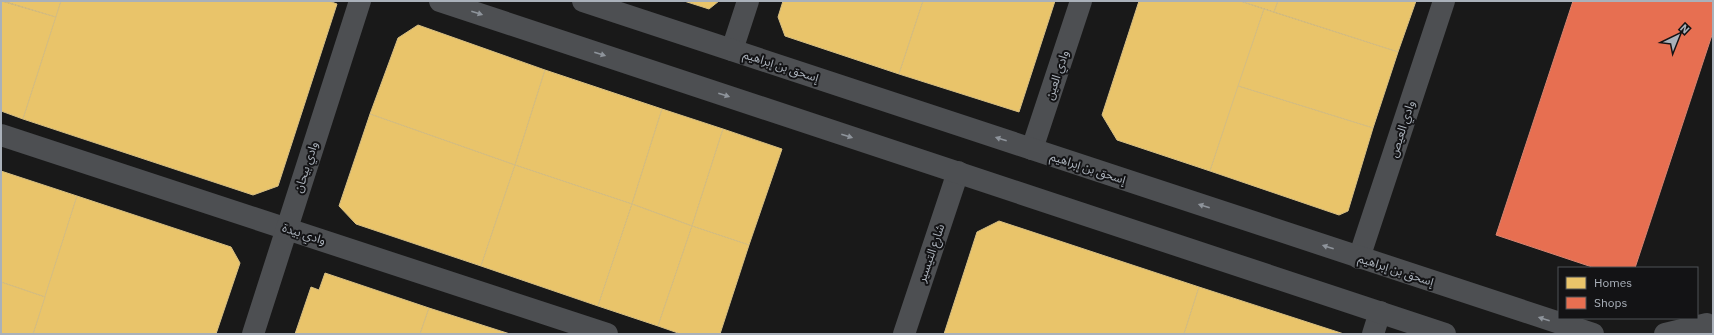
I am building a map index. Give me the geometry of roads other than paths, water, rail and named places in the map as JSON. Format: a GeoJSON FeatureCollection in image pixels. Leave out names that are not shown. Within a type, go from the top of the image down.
{"type":"FeatureCollection","features":[{"type":"Feature","properties":{"kind":"street","name":"وادي بيحان"},"geometry":{"type":"LineString","coordinates":[[253,334],[360,1]]}},
{"type":"Feature","properties":{"kind":"street"},"geometry":{"type":"LineString","coordinates":[[440,1],[1445,334]]}},
{"type":"Feature","properties":{"kind":"street","name":"إسحق بن إبراهيم"},"geometry":{"type":"LineString","coordinates":[[583,1],[1587,333]]}},
{"type":"Feature","properties":{"kind":"street"},"geometry":{"type":"LineString","coordinates":[[732,50],[748,1]]}},
{"type":"Feature","properties":{"kind":"street","name":"وادي العين"},"geometry":{"type":"LineString","coordinates":[[1032,149],[1081,1]]}},
{"type":"Feature","properties":{"kind":"street","name":"وادي العيص"},"geometry":{"type":"LineString","coordinates":[[1359,258],[1444,1]]}},
{"type":"Feature","properties":{"kind":"street","name":"وادي بيدة"},"geometry":{"type":"LineString","coordinates":[[1,135],[607,334]]}},
{"type":"Feature","properties":{"kind":"street","name":"شارع التيسير"},"geometry":{"type":"LineString","coordinates":[[904,334],[958,172]]}},
{"type":"Feature","properties":{"kind":"street"},"geometry":{"type":"LineString","coordinates":[[1373,334],[1380,312]]}},
{"type":"Feature","properties":{"kind":"street"},"geometry":{"type":"LineString","coordinates":[[1665,334],[1708,322]]}}]}
